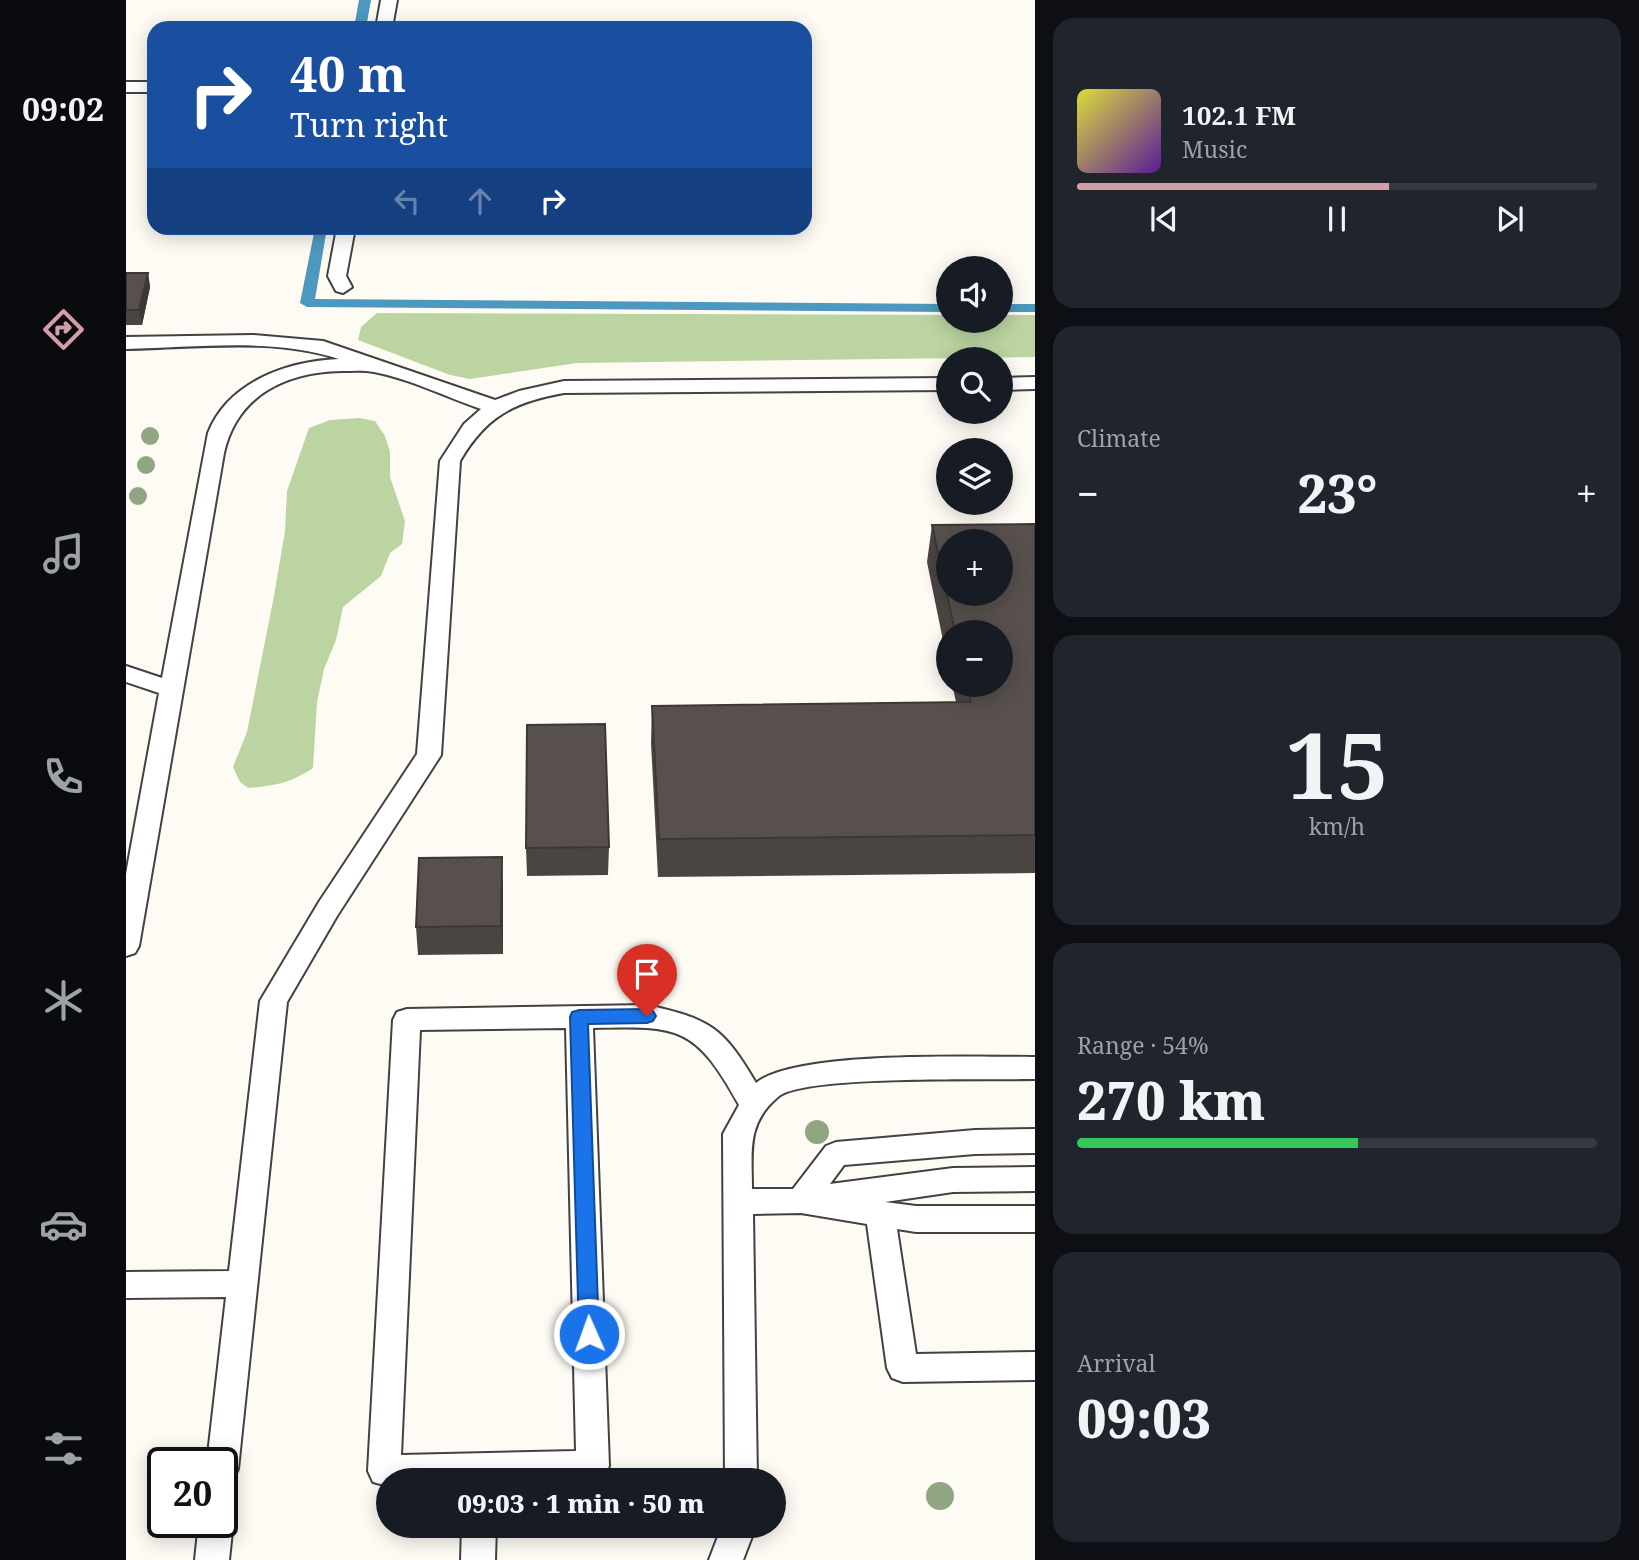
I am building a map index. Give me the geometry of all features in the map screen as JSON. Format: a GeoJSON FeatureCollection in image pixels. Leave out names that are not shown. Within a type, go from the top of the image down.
{"type":"FeatureCollection","features":[{"type":"Feature","properties":{"kind":"lane"},"geometry":{"type":"LineString","coordinates":[[385,21],[389,0]]}},
{"type":"Feature","properties":{"kind":"lane"},"geometry":{"type":"LineString","coordinates":[[126,87],[147,87]]}},
{"type":"Feature","properties":{"kind":"lane"},"geometry":{"type":"LineString","coordinates":[[343,288],[337,276],[345,235]]}},
{"type":"Feature","properties":{"kind":"lane"},"geometry":{"type":"LineString","coordinates":[[131,347],[253,341],[316,345],[495,407]]}},
{"type":"Feature","properties":{"kind":"lane"},"geometry":{"type":"LineString","coordinates":[[126,946],[214,453],[221,427],[234,407],[253,390],[284,375],[313,367],[378,365]]}},
{"type":"Feature","properties":{"kind":"lane"},"geometry":{"type":"LineString","coordinates":[[1013,384],[1035,383]]}},
{"type":"Feature","properties":{"kind":"lane"},"geometry":{"type":"LineString","coordinates":[[224,1447],[274,1001],[328,909],[429,755],[450,461],[460,443],[478,418],[495,407],[540,391],[598,385],[936,384]]}},
{"type":"Feature","properties":{"kind":"lane"},"geometry":{"type":"LineString","coordinates":[[126,674],[172,689]]}},
{"type":"Feature","properties":{"kind":"lane"},"geometry":{"type":"LineString","coordinates":[[384,1468],[407,1020],[647,1016],[703,1033],[736,1072],[753,1104]]}},
{"type":"Feature","properties":{"kind":"lane"},"geometry":{"type":"LineString","coordinates":[[568,1468],[593,1466],[579,1017]]}},
{"type":"Feature","properties":{"kind":"lane"},"geometry":{"type":"LineString","coordinates":[[740,1468],[737,1134],[753,1104],[774,1085],[814,1074],[1035,1068]]}},
{"type":"Feature","properties":{"kind":"lane"},"geometry":{"type":"LineString","coordinates":[[801,1201],[836,1154],[975,1142],[1035,1141]]}},
{"type":"Feature","properties":{"kind":"lane"},"geometry":{"type":"LineString","coordinates":[[738,1202],[801,1201],[953,1180],[1035,1179]]}},
{"type":"Feature","properties":{"kind":"lane"},"geometry":{"type":"LineString","coordinates":[[801,1201],[936,1220],[1035,1219]]}},
{"type":"Feature","properties":{"kind":"lane"},"geometry":{"type":"LineString","coordinates":[[880,1214],[903,1368],[1035,1366]]}},
{"type":"Feature","properties":{"kind":"lane"},"geometry":{"type":"LineString","coordinates":[[126,1285],[243,1284]]}},
{"type":"Feature","properties":{"kind":"lane"},"geometry":{"type":"LineString","coordinates":[[212,1560],[214,1538]]}},
{"type":"Feature","properties":{"kind":"lane"},"geometry":{"type":"LineString","coordinates":[[478,1560],[479,1538]]}},
{"type":"Feature","properties":{"kind":"lane"},"geometry":{"type":"LineString","coordinates":[[726,1560],[734,1538]]}},
{"type":"Feature","properties":{"kind":"green space"},"geometry":{"type":"Polygon","coordinates":[[[377,313],[936,315],[936,333],[1013,333],[1013,315],[1035,315],[1035,357],[1013,357],[1013,347],[936,347],[936,358],[577,363],[470,379],[450,375],[358,340],[361,327],[377,313]]]}},
{"type":"Feature","properties":{"kind":"green space"},"geometry":{"type":"Polygon","coordinates":[[[360,418],[375,421],[385,436],[390,452],[390,477],[405,521],[402,544],[390,553],[381,576],[343,607],[317,702],[313,768],[282,783],[248,788],[240,782],[233,767],[247,732],[274,596],[285,531],[287,491],[309,428],[330,420],[360,418]]]}},
{"type":"Feature","properties":{"kind":"building"},"geometry":{"type":"Polygon","coordinates":[[[126,273],[148,273],[139,310],[126,310],[126,273]]]}},
{"type":"Feature","properties":{"kind":"building"},"geometry":{"type":"Polygon","coordinates":[[[1035,524],[1035,835],[659,839],[652,706],[971,702],[970,697],[1013,697],[1013,620],[952,620],[949,606],[1013,606],[1013,529],[936,529],[936,544],[932,525],[1035,524]]]}},
{"type":"Feature","properties":{"kind":"building"},"geometry":{"type":"Polygon","coordinates":[[[605,724],[609,847],[526,848],[527,725],[605,724]]]}},
{"type":"Feature","properties":{"kind":"building"},"geometry":{"type":"Polygon","coordinates":[[[502,857],[501,926],[416,927],[419,858],[502,857]]]}},
{"type":"Feature","properties":{"kind":"waterway"},"geometry":{"type":"LineString","coordinates":[[361,21],[365,0]]}},
{"type":"Feature","properties":{"kind":"waterway"},"geometry":{"type":"LineString","coordinates":[[320,235],[307,303],[936,308]]}},
{"type":"Feature","properties":{"kind":"waterway"},"geometry":{"type":"LineString","coordinates":[[1013,308],[1035,308]]}},
{"type":"Feature","properties":{"kind":"route"},"geometry":{"type":"LineString","coordinates":[[589,1334],[579,1017],[647,1016]]}}]}
